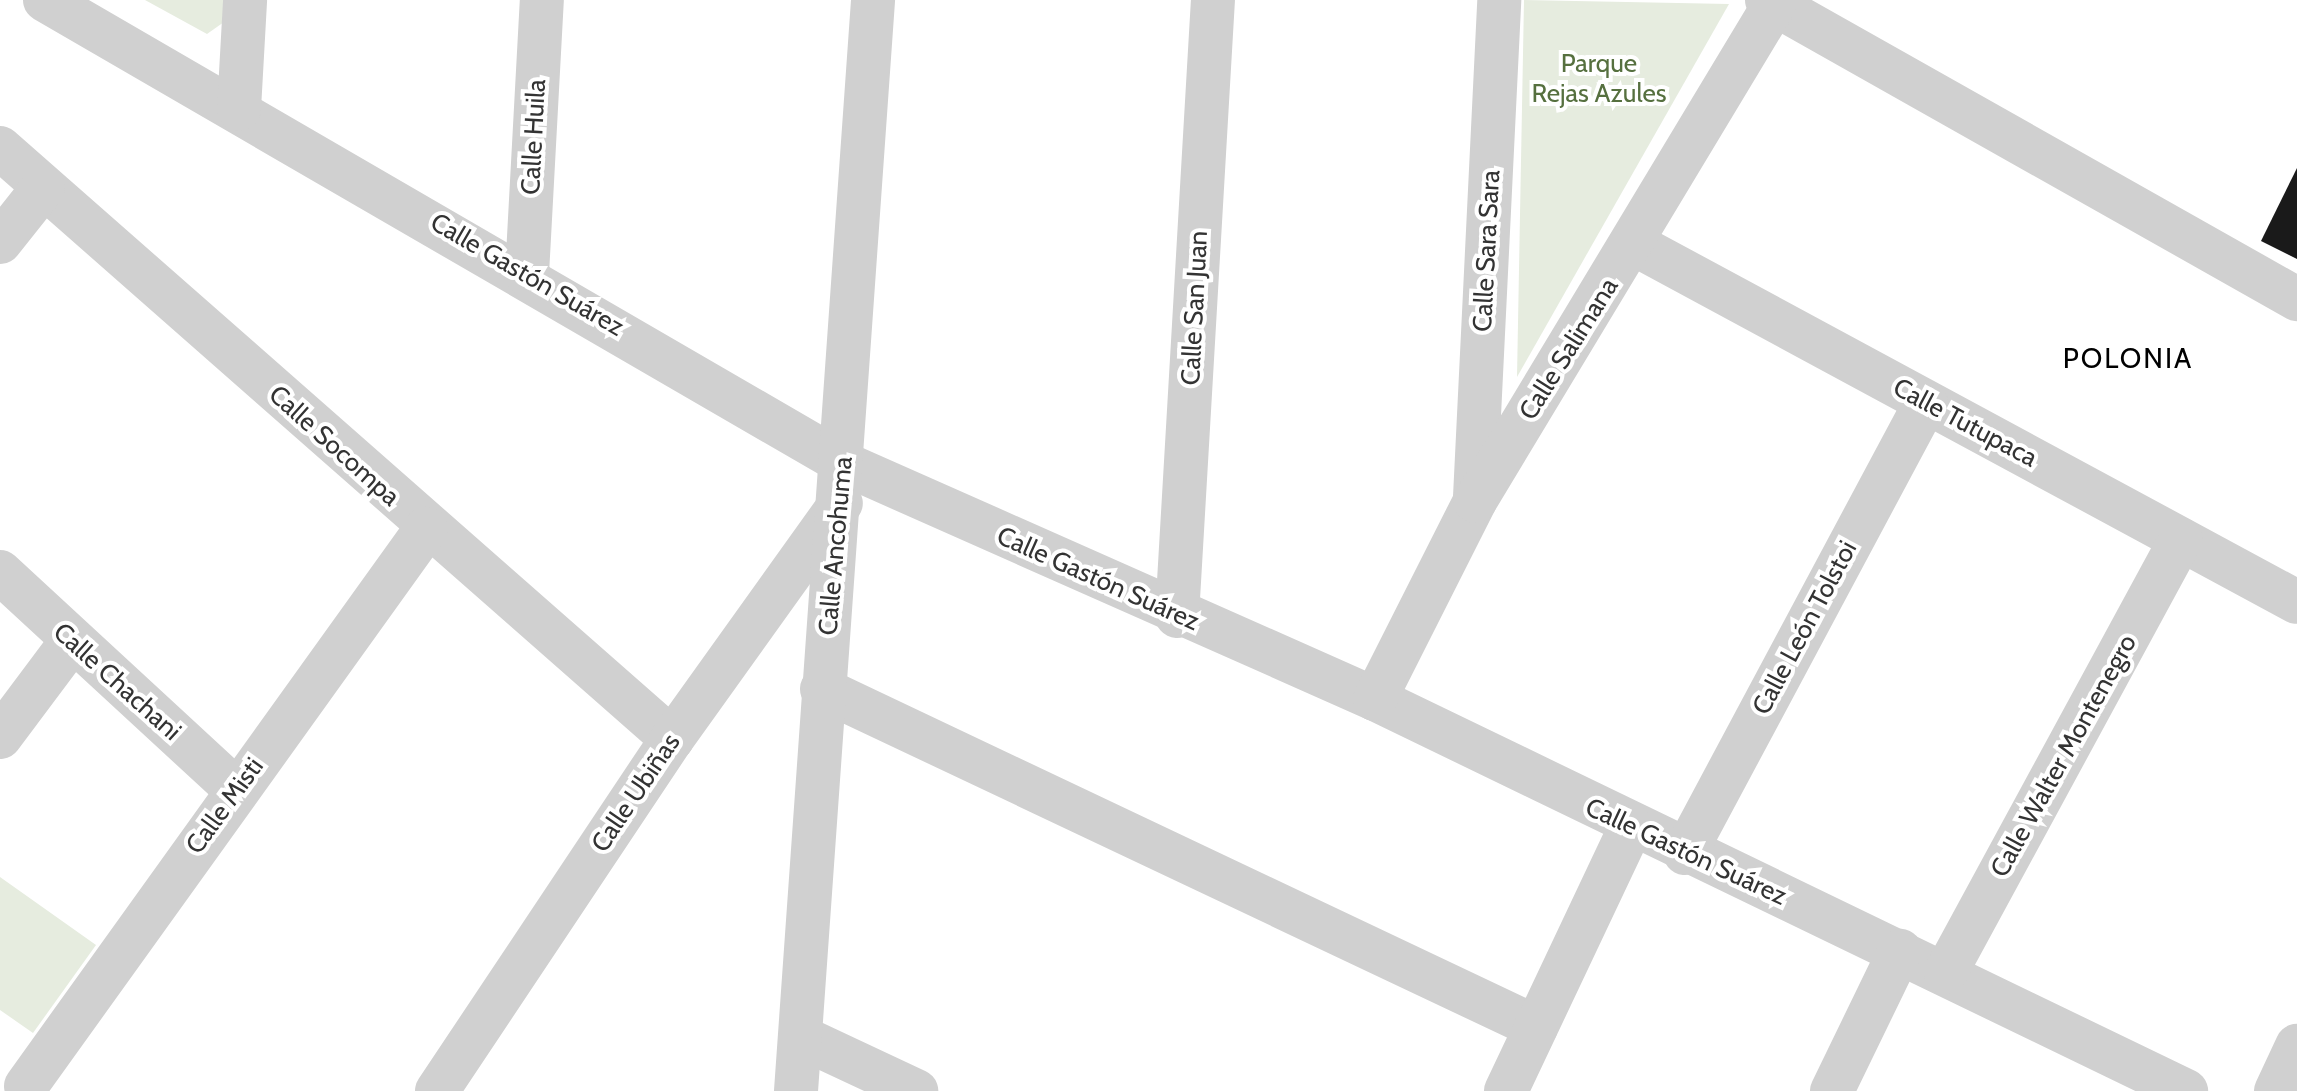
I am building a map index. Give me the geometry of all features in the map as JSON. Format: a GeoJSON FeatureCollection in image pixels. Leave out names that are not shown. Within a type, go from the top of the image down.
{"type":"FeatureCollection","features":[{"type":"Feature","properties":{"kind":"street","name":"Calle Gastón Suárez"},"geometry":{"type":"LineString","coordinates":[[45,0],[527,274],[844,482],[1375,699],[1631,827],[1946,972],[2186,1091]]}},
{"type":"Feature","properties":{"kind":"street"},"geometry":{"type":"LineString","coordinates":[[239,109],[245,0]]}},
{"type":"Feature","properties":{"kind":"street","name":"Calle Huila"},"geometry":{"type":"LineString","coordinates":[[527,274],[542,0]]}},
{"type":"Feature","properties":{"kind":"street","name":"Calle Ancohuma"},"geometry":{"type":"LineString","coordinates":[[796,1091],[805,1039],[822,689],[844,482],[873,0]]}},
{"type":"Feature","properties":{"kind":"street","name":"Calle San Juan"},"geometry":{"type":"LineString","coordinates":[[1177,616],[1213,0]]}},
{"type":"Feature","properties":{"kind":"street","name":"Calle Sara Sara"},"geometry":{"type":"LineString","coordinates":[[1475,501],[1499,0]]}},
{"type":"Feature","properties":{"kind":"street"},"geometry":{"type":"LineString","coordinates":[[1770,2],[2297,299]]}},
{"type":"Feature","properties":{"kind":"street","name":"Calle Salimana"},"geometry":{"type":"LineString","coordinates":[[1375,699],[1475,501],[1634,244],[1770,2]]}},
{"type":"Feature","properties":{"kind":"street","name":"Calle Socompa"},"geometry":{"type":"LineString","coordinates":[[0,148],[426,529],[672,739]]}},
{"type":"Feature","properties":{"kind":"street"},"geometry":{"type":"LineString","coordinates":[[0,242],[43,188]]}},
{"type":"Feature","properties":{"kind":"street","name":"Calle Tutupaca"},"geometry":{"type":"LineString","coordinates":[[1634,244],[2297,602]]}},
{"type":"Feature","properties":{"kind":"street","name":"Calle León Tolstoi"},"geometry":{"type":"LineString","coordinates":[[1685,853],[1926,402]]}},
{"type":"Feature","properties":{"kind":"street","name":"Calle Ubiñas"},"geometry":{"type":"LineString","coordinates":[[437,1091],[844,482]]}},
{"type":"Feature","properties":{"kind":"street","name":"Calle Misti"},"geometry":{"type":"LineString","coordinates":[[20,1081],[426,529]]}},
{"type":"Feature","properties":{"kind":"street","name":"Calle Walter Montenegro"},"geometry":{"type":"LineString","coordinates":[[1946,972],[2181,540]]}},
{"type":"Feature","properties":{"kind":"street","name":"Calle Chachani"},"geometry":{"type":"LineString","coordinates":[[0,572],[71,642],[236,790]]}},
{"type":"Feature","properties":{"kind":"street"},"geometry":{"type":"LineString","coordinates":[[0,737],[71,642]]}},
{"type":"Feature","properties":{"kind":"street"},"geometry":{"type":"LineString","coordinates":[[822,689],[1536,1027]]}},
{"type":"Feature","properties":{"kind":"street"},"geometry":{"type":"LineString","coordinates":[[1506,1091],[1631,827]]}},
{"type":"Feature","properties":{"kind":"street"},"geometry":{"type":"LineString","coordinates":[[1832,1091],[1900,951]]}},
{"type":"Feature","properties":{"kind":"street"},"geometry":{"type":"LineString","coordinates":[[464,1091],[475,1037]]}},
{"type":"Feature","properties":{"kind":"street"},"geometry":{"type":"LineString","coordinates":[[805,1039],[916,1091]]}},
{"type":"Feature","properties":{"kind":"street"},"geometry":{"type":"LineString","coordinates":[[2276,1091],[2297,1046]]}},
{"type":"Feature","properties":{"kind":"green space"},"geometry":{"type":"Polygon","coordinates":[[[145,0],[225,0],[224,22],[207,34],[145,0]]]}},
{"type":"Feature","properties":{"kind":"green space","name":"Parque Rejas Azules"},"geometry":{"type":"Polygon","coordinates":[[[1524,0],[1729,4],[1517,377],[1524,0]]]}},
{"type":"Feature","properties":{"kind":"green space"},"geometry":{"type":"Polygon","coordinates":[[[0,877],[96,945],[33,1033],[0,1010],[0,877]]]}},
{"type":"Feature","properties":{"kind":"building"},"geometry":{"type":"Polygon","coordinates":[[[2297,168],[2297,259],[2261,241],[2297,168]]]}},
{"type":"Feature","properties":{"kind":"district","name":"POLONIA"},"geometry":{"type":"Point","coordinates":[2128,358]}}]}
